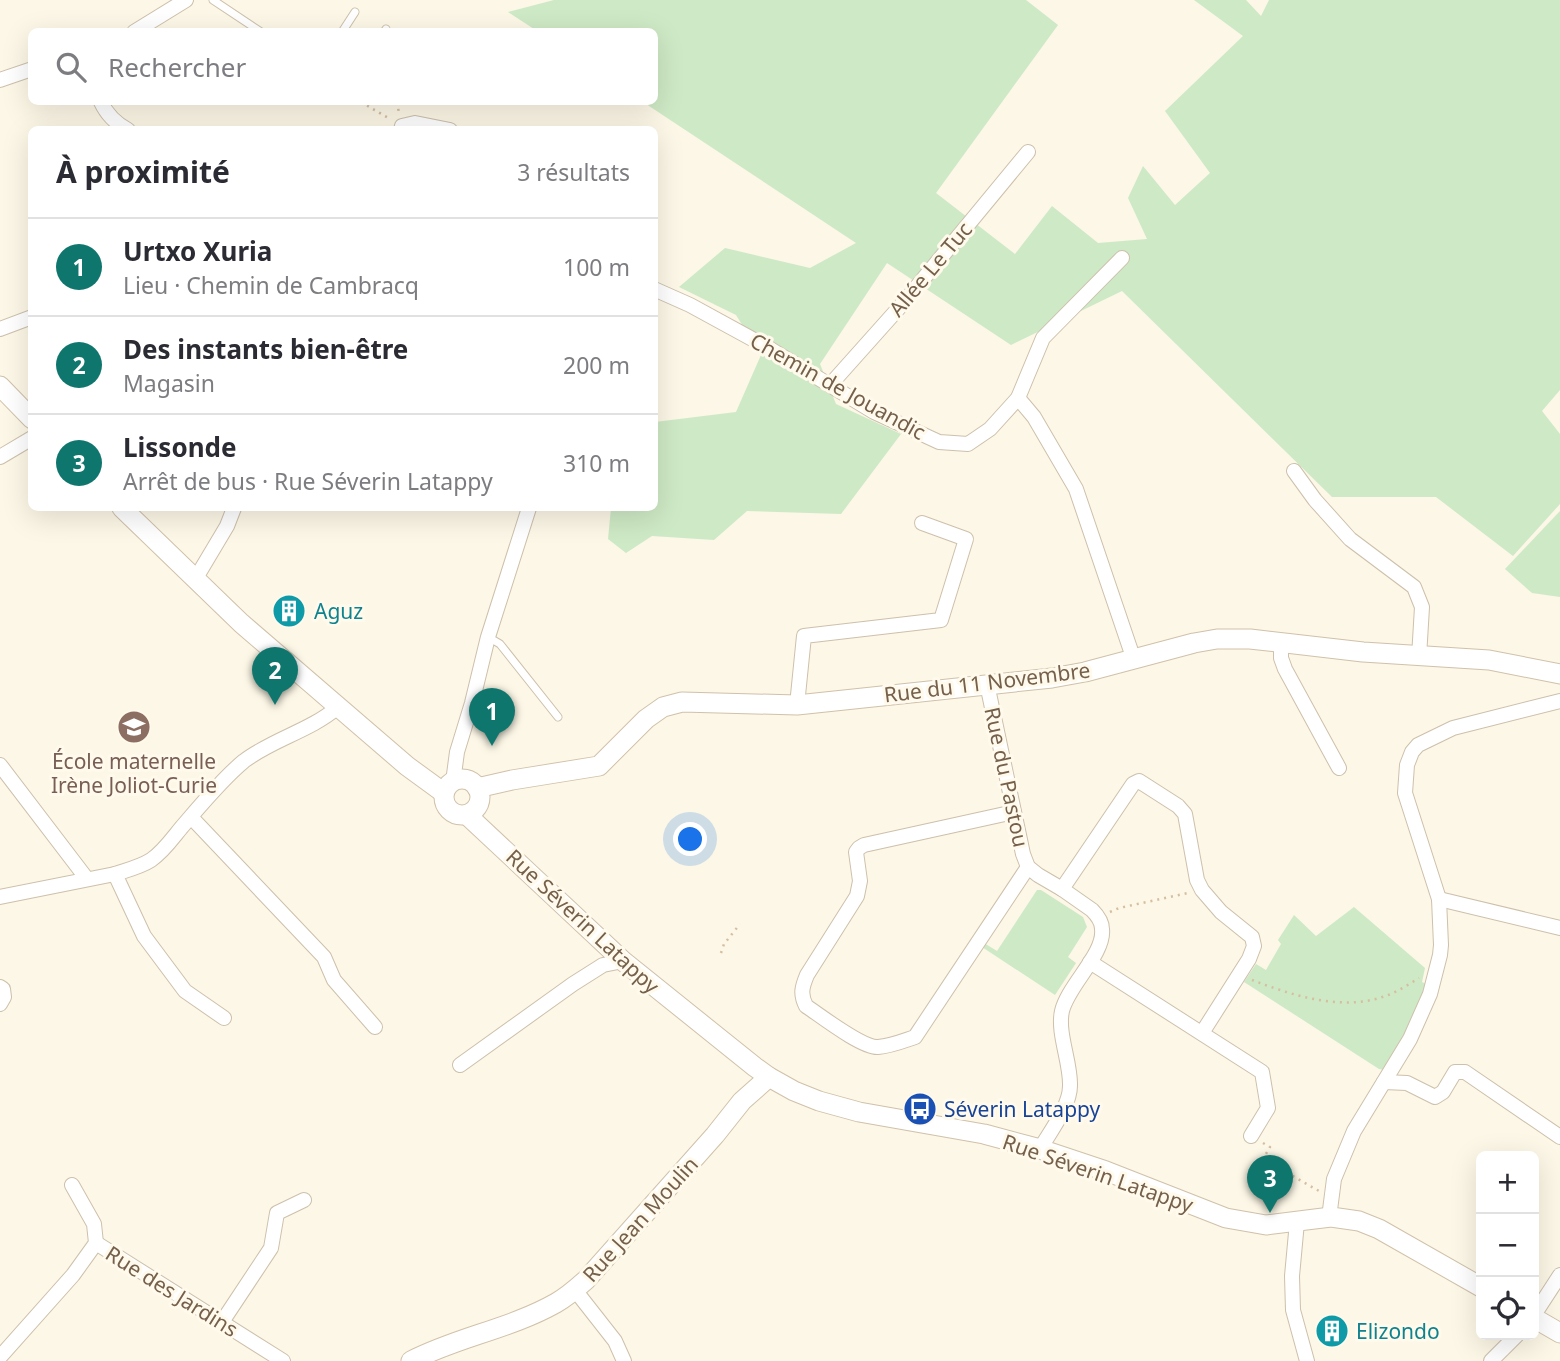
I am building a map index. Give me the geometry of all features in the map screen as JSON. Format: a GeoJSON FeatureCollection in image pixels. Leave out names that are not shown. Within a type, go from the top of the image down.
{"type":"FeatureCollection","features":[{"type":"Feature","properties":{"kind":"street"},"geometry":{"type":"LineString","coordinates":[[140,28],[186,0]]}},
{"type":"Feature","properties":{"kind":"street"},"geometry":{"type":"LineString","coordinates":[[0,80],[28,70]]}},
{"type":"Feature","properties":{"kind":"street"},"geometry":{"type":"LineString","coordinates":[[102,105],[114,121],[122,126]]}},
{"type":"Feature","properties":{"kind":"street"},"geometry":{"type":"LineString","coordinates":[[408,126],[427,126]]}},
{"type":"Feature","properties":{"kind":"street","name":"Allée Le Tuc"},"geometry":{"type":"LineString","coordinates":[[830,385],[905,301],[1028,152]]}},
{"type":"Feature","properties":{"kind":"street","name":"Chemin de Jouandic"},"geometry":{"type":"LineString","coordinates":[[658,291],[767,347],[874,412],[939,442],[968,444],[990,429],[1018,398],[1043,338],[1122,258]]}},
{"type":"Feature","properties":{"kind":"street"},"geometry":{"type":"LineString","coordinates":[[0,329],[28,318]]}},
{"type":"Feature","properties":{"kind":"street"},"geometry":{"type":"LineString","coordinates":[[0,386],[28,415]]}},
{"type":"Feature","properties":{"kind":"street"},"geometry":{"type":"LineString","coordinates":[[1018,398],[1034,417],[1076,489],[1134,660]]}},
{"type":"Feature","properties":{"kind":"street"},"geometry":{"type":"LineString","coordinates":[[0,457],[28,440]]}},
{"type":"Feature","properties":{"kind":"street"},"geometry":{"type":"LineString","coordinates":[[1294,471],[1315,500],[1350,539],[1413,587],[1422,607],[1419,657]]}},
{"type":"Feature","properties":{"kind":"street"},"geometry":{"type":"LineString","coordinates":[[125,511],[241,623],[338,707],[407,766],[449,788]]}},
{"type":"Feature","properties":{"kind":"street"},"geometry":{"type":"LineString","coordinates":[[196,578],[227,526],[233,511]]}},
{"type":"Feature","properties":{"kind":"street"},"geometry":{"type":"LineString","coordinates":[[449,788],[459,779],[473,783],[480,794],[480,801],[473,812],[460,816],[447,808],[444,801],[488,637],[528,511]]}},
{"type":"Feature","properties":{"kind":"street"},"geometry":{"type":"LineString","coordinates":[[797,705],[804,636],[941,620],[966,538],[922,523]]}},
{"type":"Feature","properties":{"kind":"street","name":"Rue du 11 Novembre"},"geometry":{"type":"LineString","coordinates":[[477,788],[599,766],[646,719],[663,707],[682,702],[797,705],[1052,678],[1217,639],[1280,641],[1363,652],[1489,660],[1560,674]]}},
{"type":"Feature","properties":{"kind":"street"},"geometry":{"type":"LineString","coordinates":[[1280,641],[1285,670],[1339,768]]}},
{"type":"Feature","properties":{"kind":"street","name":"Rue du Pastou"},"geometry":{"type":"LineString","coordinates":[[987,684],[1028,867],[1092,910],[1098,917]]}},
{"type":"Feature","properties":{"kind":"street"},"geometry":{"type":"LineString","coordinates":[[1331,1217],[1335,1179],[1354,1131],[1410,1039],[1430,994],[1441,945],[1439,899],[1405,793],[1406,765],[1418,745],[1453,728],[1560,701]]}},
{"type":"Feature","properties":{"kind":"street"},"geometry":{"type":"LineString","coordinates":[[0,897],[116,874],[151,860],[245,761],[312,725],[338,707]]}},
{"type":"Feature","properties":{"kind":"street"},"geometry":{"type":"LineString","coordinates":[[0,765],[87,879]]}},
{"type":"Feature","properties":{"kind":"street"},"geometry":{"type":"LineString","coordinates":[[1062,889],[1133,784],[1139,781],[1178,806],[1185,814],[1202,890],[1221,912],[1252,937],[1254,946],[1249,959],[1202,1033]]}},
{"type":"Feature","properties":{"kind":"street"},"geometry":{"type":"LineString","coordinates":[[1014,812],[859,848],[856,852],[860,881],[858,896],[807,975],[802,987],[802,998],[806,1006],[863,1044],[875,1048],[915,1037],[1028,867]]}},
{"type":"Feature","properties":{"kind":"street","name":"Rue Séverin Latappy"},"geometry":{"type":"LineString","coordinates":[[467,815],[623,961],[769,1077],[794,1091],[859,1112],[984,1134],[1040,1149],[1106,1171],[1226,1218],[1266,1225],[1331,1217],[1360,1221],[1476,1284]]}},
{"type":"Feature","properties":{"kind":"street"},"geometry":{"type":"LineString","coordinates":[[191,817],[324,957],[334,980],[376,1027]]}},
{"type":"Feature","properties":{"kind":"street"},"geometry":{"type":"LineString","coordinates":[[116,874],[144,936],[185,991],[224,1018]]}},
{"type":"Feature","properties":{"kind":"street"},"geometry":{"type":"LineString","coordinates":[[1439,899],[1560,928]]}},
{"type":"Feature","properties":{"kind":"street"},"geometry":{"type":"LineString","coordinates":[[1040,1149],[1066,1104],[1070,1087],[1061,1024],[1062,1010],[1101,942],[1103,928],[1098,917]]}},
{"type":"Feature","properties":{"kind":"street"},"geometry":{"type":"LineString","coordinates":[[460,1065],[573,984],[603,965],[623,961]]}},
{"type":"Feature","properties":{"kind":"street"},"geometry":{"type":"LineString","coordinates":[[1090,962],[1262,1072],[1268,1108],[1251,1136]]}},
{"type":"Feature","properties":{"kind":"street"},"geometry":{"type":"LineString","coordinates":[[0,987],[4,997],[0,1004]]}},
{"type":"Feature","properties":{"kind":"street"},"geometry":{"type":"LineString","coordinates":[[1384,1082],[1407,1083],[1435,1097],[1443,1092],[1455,1072],[1465,1072],[1560,1138]]}},
{"type":"Feature","properties":{"kind":"street","name":"Rue Jean Moulin"},"geometry":{"type":"LineString","coordinates":[[411,1361],[516,1322],[575,1290],[706,1146],[742,1101],[769,1077]]}},
{"type":"Feature","properties":{"kind":"street"},"geometry":{"type":"LineString","coordinates":[[0,1357],[73,1275],[96,1243],[94,1224],[72,1185]]}},
{"type":"Feature","properties":{"kind":"street"},"geometry":{"type":"LineString","coordinates":[[222,1322],[271,1248],[277,1213],[304,1200]]}},
{"type":"Feature","properties":{"kind":"street"},"geometry":{"type":"LineString","coordinates":[[1297,1222],[1292,1276],[1293,1310],[1307,1361]]}},
{"type":"Feature","properties":{"kind":"street","name":"Rue des Jardins"},"geometry":{"type":"LineString","coordinates":[[96,1243],[283,1361]]}},
{"type":"Feature","properties":{"kind":"street"},"geometry":{"type":"LineString","coordinates":[[1539,1308],[1560,1275]]}},
{"type":"Feature","properties":{"kind":"street"},"geometry":{"type":"LineString","coordinates":[[575,1290],[615,1341],[624,1361]]}},
{"type":"Feature","properties":{"kind":"street"},"geometry":{"type":"LineString","coordinates":[[1539,1319],[1560,1333]]}},
{"type":"Feature","properties":{"kind":"street"},"geometry":{"type":"LineString","coordinates":[[1491,1361],[1512,1340]]}},
{"type":"Feature","properties":{"kind":"lane"},"geometry":{"type":"LineString","coordinates":[[213,0],[255,28]]}},
{"type":"Feature","properties":{"kind":"lane"},"geometry":{"type":"LineString","coordinates":[[345,28],[355,12]]}},
{"type":"Feature","properties":{"kind":"lane"},"geometry":{"type":"LineString","coordinates":[[488,637],[500,644],[558,717]]}},
{"type":"Feature","properties":{"kind":"path"},"geometry":{"type":"LineString","coordinates":[[366,105],[399,126]]}},
{"type":"Feature","properties":{"kind":"path"},"geometry":{"type":"LineString","coordinates":[[1098,917],[1119,908],[1202,890]]}},
{"type":"Feature","properties":{"kind":"path"},"geometry":{"type":"LineString","coordinates":[[721,953],[724,944],[740,924]]}},
{"type":"Feature","properties":{"kind":"path"},"geometry":{"type":"LineString","coordinates":[[1239,975],[1272,988],[1344,1004],[1365,1002],[1393,993],[1425,975],[1436,973]]}},
{"type":"Feature","properties":{"kind":"path"},"geometry":{"type":"LineString","coordinates":[[1251,1136],[1270,1147],[1262,1159],[1315,1190]]}},
{"type":"Feature","properties":{"kind":"green space"},"geometry":{"type":"Polygon","coordinates":[[[554,0],[1026,0],[1058,25],[936,193],[1015,254],[1052,206],[1098,243],[1147,239],[1128,198],[1143,166],[1175,205],[1210,173],[1165,111],[1243,36],[1194,0],[1246,0],[1261,16],[1269,0],[1560,0],[1560,390],[1542,411],[1560,434],[1560,504],[1513,556],[1436,497],[1332,497],[1122,291],[1011,345],[887,263],[820,364],[836,404],[901,434],[841,514],[747,511],[714,540],[652,536],[626,553],[608,539],[611,511],[658,511],[658,422],[736,412],[761,355],[736,315],[679,287],[725,248],[810,268],[856,243],[648,105],[658,105],[658,28],[532,28],[508,12],[554,0]]]}},
{"type":"Feature","properties":{"kind":"green space"},"geometry":{"type":"Polygon","coordinates":[[[1560,511],[1560,597],[1532,593],[1505,569],[1560,511]]]}},
{"type":"Feature","properties":{"kind":"green space"},"geometry":{"type":"Polygon","coordinates":[[[1037,890],[1083,917],[1087,927],[1068,957],[1076,963],[1055,995],[982,947],[984,943],[997,951],[1037,890]]]}},
{"type":"Feature","properties":{"kind":"green space"},"geometry":{"type":"Polygon","coordinates":[[[1354,907],[1425,968],[1422,982],[1428,985],[1403,1040],[1385,1070],[1379,1069],[1244,982],[1256,964],[1266,970],[1281,944],[1278,940],[1294,915],[1316,936],[1354,907]]]}},
{"type":"Feature","properties":{"kind":"place","name":"Aguz"},"geometry":{"type":"Point","coordinates":[289,611]}},
{"type":"Feature","properties":{"kind":"place","name":"Des instants bien-être"},"geometry":{"type":"Point","coordinates":[275,705]}},
{"type":"Feature","properties":{"kind":"place","name":"École maternelle Irène Joliot-Curie"},"geometry":{"type":"Point","coordinates":[134,727]}},
{"type":"Feature","properties":{"kind":"place","name":"Urtxo Xuria"},"geometry":{"type":"Point","coordinates":[492,746]}},
{"type":"Feature","properties":{"kind":"place","name":"Séverin Latappy"},"geometry":{"type":"Point","coordinates":[920,1109]}},
{"type":"Feature","properties":{"kind":"place","name":"Lissonde"},"geometry":{"type":"Point","coordinates":[1270,1213]}},
{"type":"Feature","properties":{"kind":"place","name":"Elizondo"},"geometry":{"type":"Point","coordinates":[1332,1331]}}]}
